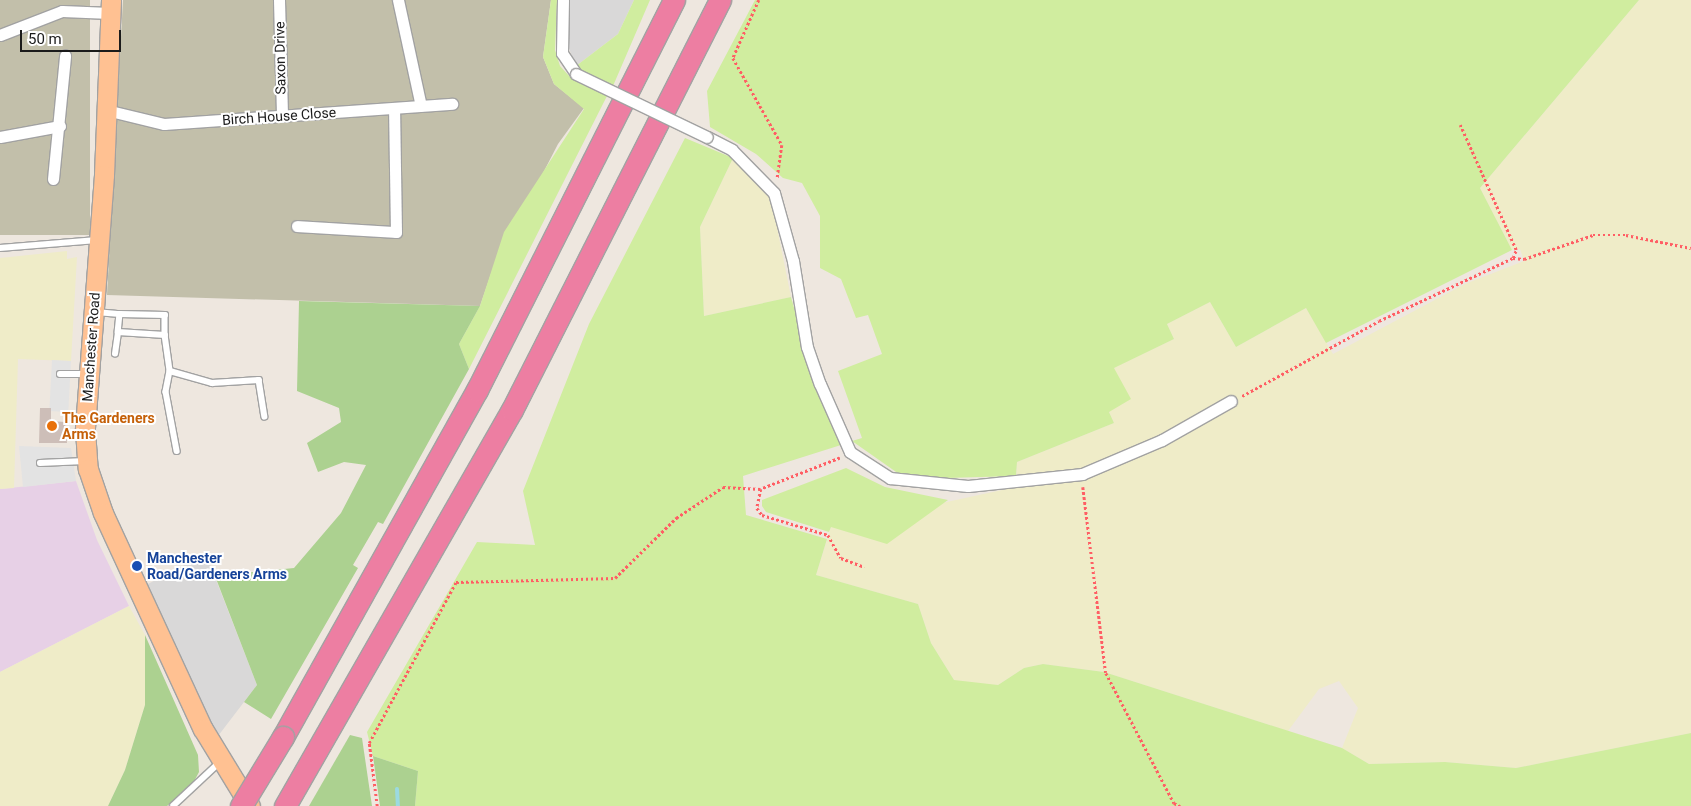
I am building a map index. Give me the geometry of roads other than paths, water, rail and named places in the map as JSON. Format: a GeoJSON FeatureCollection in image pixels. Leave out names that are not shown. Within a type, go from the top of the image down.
{"type":"FeatureCollection","features":[{"type":"Feature","properties":{"kind":"highway"},"geometry":{"type":"LineString","coordinates":[[241,806],[283,737],[477,390],[674,0]]}},
{"type":"Feature","properties":{"kind":"highway"},"geometry":{"type":"LineString","coordinates":[[285,806],[512,410],[720,0]]}},
{"type":"Feature","properties":{"kind":"main road","name":"Manchester Road"},"geometry":{"type":"LineString","coordinates":[[111,7],[99,240],[89,374],[87,461],[104,513],[203,729],[220,762],[250,806]]}},
{"type":"Feature","properties":{"kind":"street","name":"Saxon Drive"},"geometry":{"type":"LineString","coordinates":[[279,0],[282,116]]}},
{"type":"Feature","properties":{"kind":"street"},"geometry":{"type":"LineString","coordinates":[[398,0],[421,106]]}},
{"type":"Feature","properties":{"kind":"street"},"geometry":{"type":"LineString","coordinates":[[563,0],[562,53],[576,74],[732,150],[774,193],[793,261],[807,347],[850,452],[890,478],[920,485],[1010,483],[1082,474],[1162,440],[1232,402]]}},
{"type":"Feature","properties":{"kind":"street"},"geometry":{"type":"LineString","coordinates":[[0,35],[64,6],[111,7]]}},
{"type":"Feature","properties":{"kind":"street"},"geometry":{"type":"LineString","coordinates":[[54,179],[60,126],[64,56]]}},
{"type":"Feature","properties":{"kind":"street","name":"Birch House Close"},"geometry":{"type":"LineString","coordinates":[[106,110],[164,124],[452,104]]}},
{"type":"Feature","properties":{"kind":"street"},"geometry":{"type":"LineString","coordinates":[[297,226],[396,232],[394,108]]}},
{"type":"Feature","properties":{"kind":"street"},"geometry":{"type":"LineString","coordinates":[[0,138],[60,126]]}},
{"type":"Feature","properties":{"kind":"lane"},"geometry":{"type":"LineString","coordinates":[[0,248],[99,240]]}},
{"type":"Feature","properties":{"kind":"lane"},"geometry":{"type":"LineString","coordinates":[[94,312],[165,315],[165,335],[170,371],[166,392],[177,451]]}},
{"type":"Feature","properties":{"kind":"lane"},"geometry":{"type":"LineString","coordinates":[[115,354],[120,314]]}},
{"type":"Feature","properties":{"kind":"lane"},"geometry":{"type":"LineString","coordinates":[[118,332],[165,335]]}},
{"type":"Feature","properties":{"kind":"lane"},"geometry":{"type":"LineString","coordinates":[[170,371],[212,383],[259,380],[265,417]]}},
{"type":"Feature","properties":{"kind":"lane"},"geometry":{"type":"LineString","coordinates":[[60,374],[89,374]]}},
{"type":"Feature","properties":{"kind":"lane"},"geometry":{"type":"LineString","coordinates":[[40,463],[87,461]]}},
{"type":"Feature","properties":{"kind":"lane"},"geometry":{"type":"LineString","coordinates":[[173,806],[220,762]]}},
{"type":"Feature","properties":{"kind":"waterway"},"geometry":{"type":"LineString","coordinates":[[397,789],[398,806]]}},
{"type":"Feature","properties":{"kind":"place","name":"The Gardeners Arms"},"geometry":{"type":"Point","coordinates":[52,426]}},
{"type":"Feature","properties":{"kind":"place","name":"Manchester Road/Gardeners Arms"},"geometry":{"type":"Point","coordinates":[137,566]}}]}
